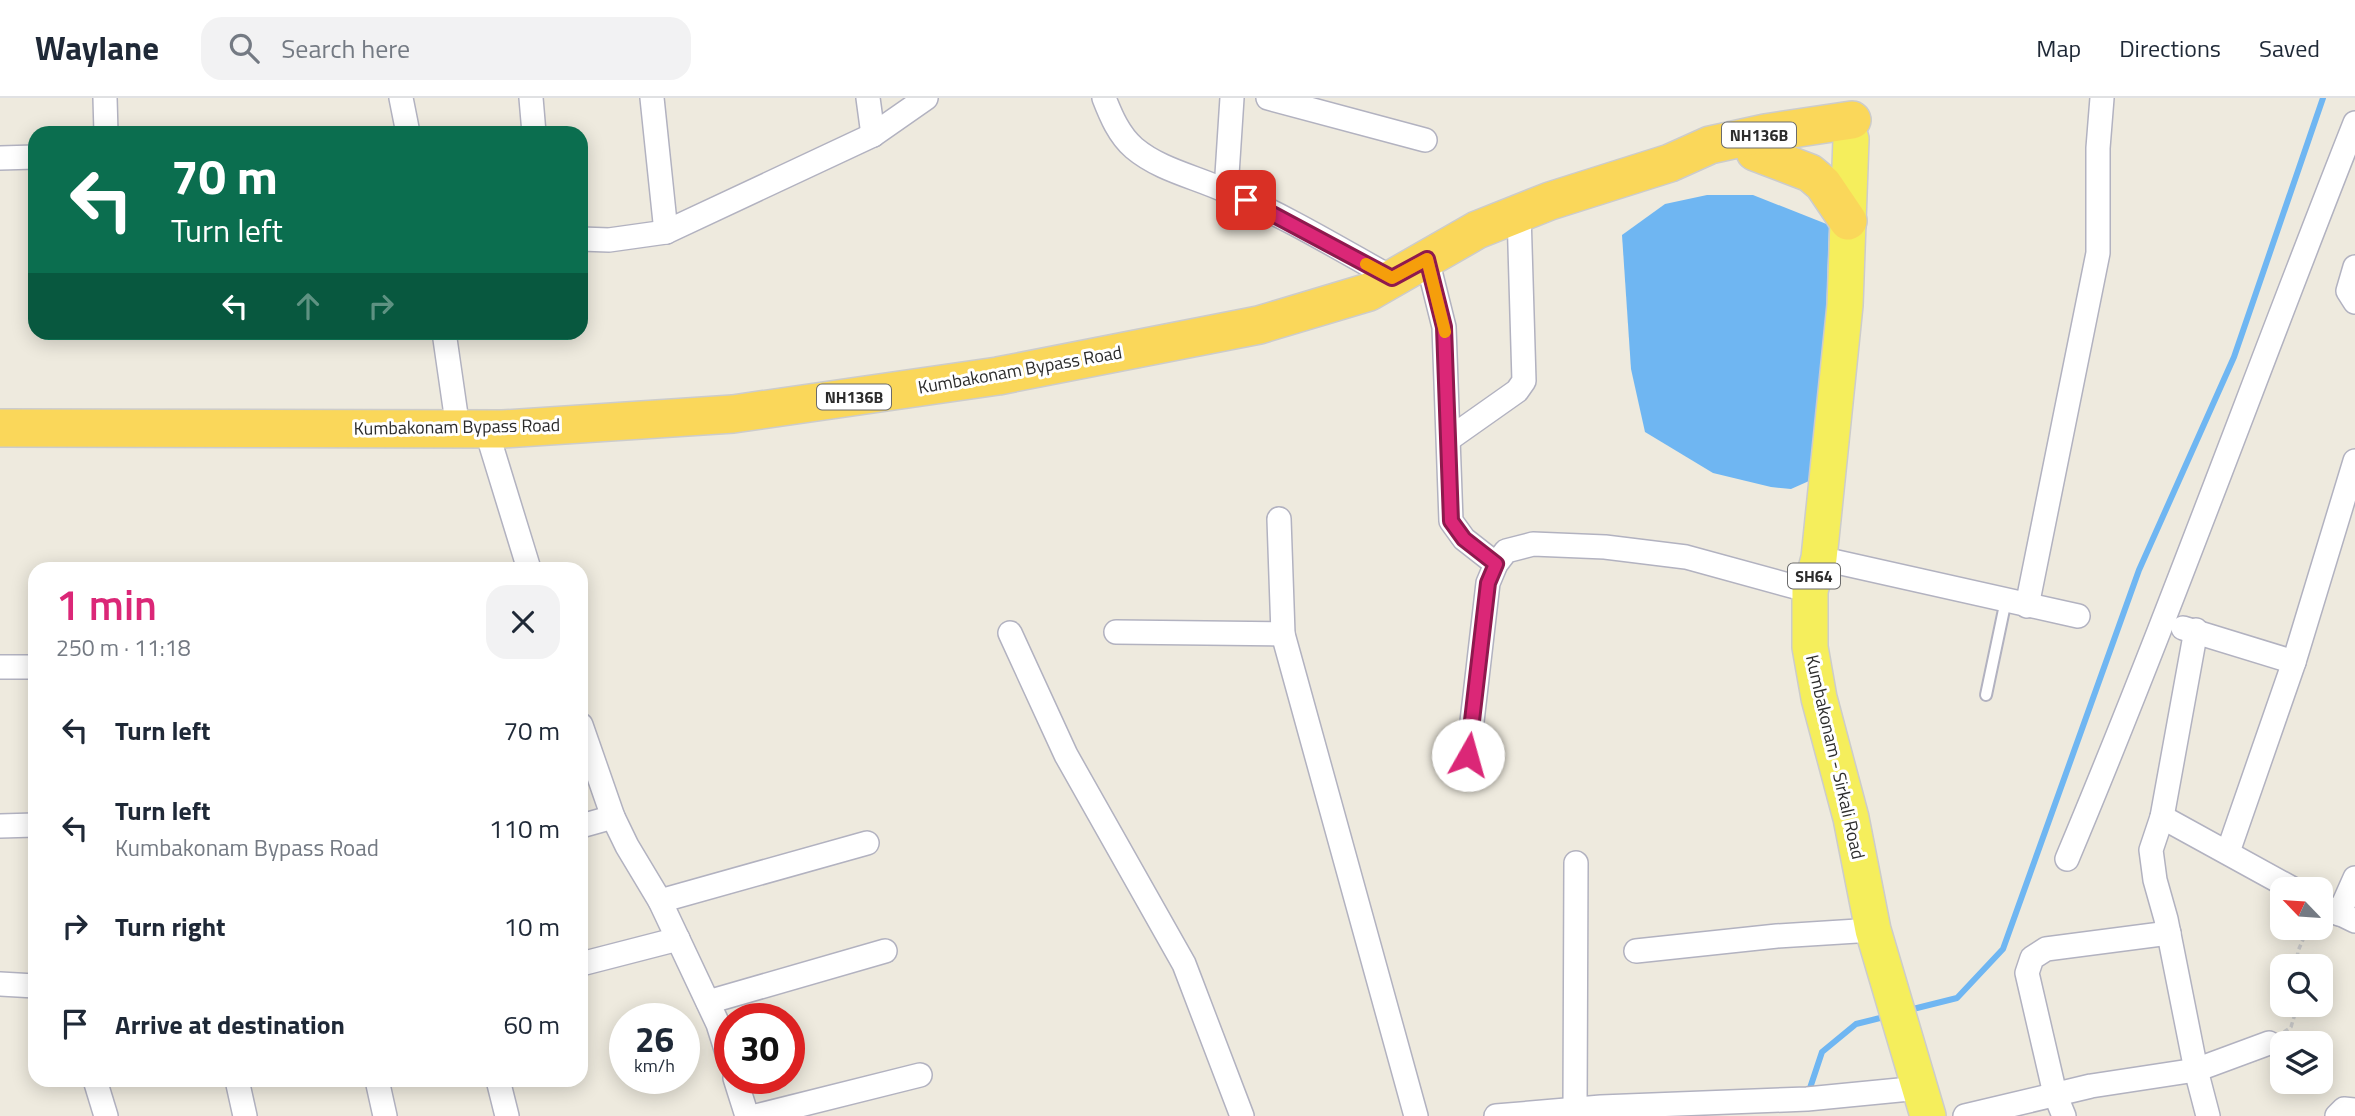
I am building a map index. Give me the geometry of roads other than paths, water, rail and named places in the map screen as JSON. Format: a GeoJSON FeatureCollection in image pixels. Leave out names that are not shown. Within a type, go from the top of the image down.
{"type":"FeatureCollection","features":[{"type":"Feature","properties":{"kind":"highway"},"geometry":{"type":"LineString","coordinates":[[1822,98],[1760,143],[1810,173],[1823,184],[1848,221]]}},
{"type":"Feature","properties":{"kind":"highway","name":"Kumbakonam Bypass Road"},"geometry":{"type":"LineString","coordinates":[[0,428],[472,429],[733,414],[998,376],[1259,325],[1368,292],[1477,230],[1550,201],[1670,163],[1710,145],[1760,143],[1852,119]]}},
{"type":"Feature","properties":{"kind":"main road","name":"Kumbakonam - Sirkali Road"},"geometry":{"type":"LineString","coordinates":[[1852,119],[1845,304],[1819,558],[1810,591],[1810,647],[1819,698],[1851,818],[1873,930],[1924,1102]]}},
{"type":"Feature","properties":{"kind":"street"},"geometry":{"type":"LineString","coordinates":[[105,98],[106,126]]}},
{"type":"Feature","properties":{"kind":"street"},"geometry":{"type":"LineString","coordinates":[[401,98],[407,126]]}},
{"type":"Feature","properties":{"kind":"street"},"geometry":{"type":"LineString","coordinates":[[531,98],[533,126]]}},
{"type":"Feature","properties":{"kind":"street"},"geometry":{"type":"LineString","coordinates":[[652,98],[666,232]]}},
{"type":"Feature","properties":{"kind":"street"},"geometry":{"type":"LineString","coordinates":[[869,98],[873,135]]}},
{"type":"Feature","properties":{"kind":"street"},"geometry":{"type":"LineString","coordinates":[[588,239],[609,240],[666,232],[873,135],[926,98]]}},
{"type":"Feature","properties":{"kind":"street"},"geometry":{"type":"LineString","coordinates":[[1104,98],[1114,122],[1133,147],[1156,163],[1226,190],[1392,278]]}},
{"type":"Feature","properties":{"kind":"street"},"geometry":{"type":"LineString","coordinates":[[1226,190],[1232,98]]}},
{"type":"Feature","properties":{"kind":"street"},"geometry":{"type":"LineString","coordinates":[[1268,98],[1425,140]]}},
{"type":"Feature","properties":{"kind":"street"},"geometry":{"type":"LineString","coordinates":[[2016,603],[2098,253],[2098,148],[2102,98]]}},
{"type":"Feature","properties":{"kind":"street"},"geometry":{"type":"LineString","coordinates":[[2067,859],[2113,749],[2355,122]]}},
{"type":"Feature","properties":{"kind":"street"},"geometry":{"type":"LineString","coordinates":[[0,158],[28,157]]}},
{"type":"Feature","properties":{"kind":"street"},"geometry":{"type":"LineString","coordinates":[[1449,439],[1517,391],[1524,381],[1519,213]]}},
{"type":"Feature","properties":{"kind":"street"},"geometry":{"type":"LineString","coordinates":[[1427,259],[1444,327],[1451,521],[1464,539],[1496,564]]}},
{"type":"Feature","properties":{"kind":"street"},"geometry":{"type":"LineString","coordinates":[[2355,267],[2348,291],[2355,302]]}},
{"type":"Feature","properties":{"kind":"street"},"geometry":{"type":"LineString","coordinates":[[446,340],[472,429],[525,562]]}},
{"type":"Feature","properties":{"kind":"street"},"geometry":{"type":"LineString","coordinates":[[2228,852],[2294,663],[2355,461]]}},
{"type":"Feature","properties":{"kind":"street"},"geometry":{"type":"LineString","coordinates":[[1279,519],[1283,634],[1416,1116]]}},
{"type":"Feature","properties":{"kind":"street"},"geometry":{"type":"LineString","coordinates":[[1468,755],[1488,583],[1496,564],[1506,551],[1534,544],[1605,547],[1686,557],[1810,591]]}},
{"type":"Feature","properties":{"kind":"street"},"geometry":{"type":"LineString","coordinates":[[1819,558],[2078,616]]}},
{"type":"Feature","properties":{"kind":"street"},"geometry":{"type":"LineString","coordinates":[[2162,623],[2196,630],[2294,663]]}},
{"type":"Feature","properties":{"kind":"street"},"geometry":{"type":"LineString","coordinates":[[2196,630],[2162,817],[2151,850],[2155,880],[2208,1116]]}},
{"type":"Feature","properties":{"kind":"street"},"geometry":{"type":"LineString","coordinates":[[1116,632],[1283,634]]}},
{"type":"Feature","properties":{"kind":"street"},"geometry":{"type":"LineString","coordinates":[[1010,633],[1066,755],[1184,964],[1242,1116]]}},
{"type":"Feature","properties":{"kind":"street"},"geometry":{"type":"LineString","coordinates":[[0,667],[28,667]]}},
{"type":"Feature","properties":{"kind":"street"},"geometry":{"type":"LineString","coordinates":[[588,745],[613,817],[660,901],[714,1015]]}},
{"type":"Feature","properties":{"kind":"street"},"geometry":{"type":"LineString","coordinates":[[588,824],[613,817]]}},
{"type":"Feature","properties":{"kind":"street"},"geometry":{"type":"LineString","coordinates":[[2162,817],[2272,877]]}},
{"type":"Feature","properties":{"kind":"street"},"geometry":{"type":"LineString","coordinates":[[0,826],[28,828]]}},
{"type":"Feature","properties":{"kind":"street"},"geometry":{"type":"LineString","coordinates":[[660,901],[867,843]]}},
{"type":"Feature","properties":{"kind":"street"},"geometry":{"type":"LineString","coordinates":[[1575,1109],[1576,863]]}},
{"type":"Feature","properties":{"kind":"street"},"geometry":{"type":"LineString","coordinates":[[2338,913],[2355,878]]}},
{"type":"Feature","properties":{"kind":"street"},"geometry":{"type":"LineString","coordinates":[[1636,951],[1777,936],[1873,930]]}},
{"type":"Feature","properties":{"kind":"street"},"geometry":{"type":"LineString","coordinates":[[2063,1116],[2055,1094],[2027,973],[2032,958],[2046,949],[2169,933]]}},
{"type":"Feature","properties":{"kind":"street"},"geometry":{"type":"LineString","coordinates":[[588,962],[678,939]]}},
{"type":"Feature","properties":{"kind":"street"},"geometry":{"type":"LineString","coordinates":[[708,1002],[885,951]]}},
{"type":"Feature","properties":{"kind":"street"},"geometry":{"type":"LineString","coordinates":[[0,984],[28,986]]}},
{"type":"Feature","properties":{"kind":"street"},"geometry":{"type":"LineString","coordinates":[[1965,1116],[2091,1086],[2196,1070],[2269,1043]]}},
{"type":"Feature","properties":{"kind":"street"},"geometry":{"type":"LineString","coordinates":[[756,1116],[919,1075]]}},
{"type":"Feature","properties":{"kind":"street"},"geometry":{"type":"LineString","coordinates":[[97,1087],[106,1116]]}},
{"type":"Feature","properties":{"kind":"street"},"geometry":{"type":"LineString","coordinates":[[239,1087],[245,1116]]}},
{"type":"Feature","properties":{"kind":"street"},"geometry":{"type":"LineString","coordinates":[[379,1087],[385,1116]]}},
{"type":"Feature","properties":{"kind":"street"},"geometry":{"type":"LineString","coordinates":[[500,1087],[507,1116]]}},
{"type":"Feature","properties":{"kind":"street"},"geometry":{"type":"LineString","coordinates":[[740,1094],[747,1116]]}},
{"type":"Feature","properties":{"kind":"street"},"geometry":{"type":"LineString","coordinates":[[1496,1116],[1575,1109],[1745,1109],[1807,1099],[1924,1102]]}},
{"type":"Feature","properties":{"kind":"street"},"geometry":{"type":"LineString","coordinates":[[2337,1116],[2344,1109],[2355,1110]]}},
{"type":"Feature","properties":{"kind":"lane"},"geometry":{"type":"LineString","coordinates":[[1986,695],[2016,603]]}},
{"type":"Feature","properties":{"kind":"water"},"geometry":{"type":"Polygon","coordinates":[[[1707,195],[1753,195],[1829,225],[1822,441],[1809,481],[1791,489],[1713,473],[1645,432],[1631,369],[1622,235],[1665,204],[1707,195]]]}},
{"type":"Feature","properties":{"kind":"waterway"},"geometry":{"type":"LineString","coordinates":[[1909,1010],[1957,998],[2003,949],[2139,570],[2234,357],[2323,98]]}},
{"type":"Feature","properties":{"kind":"waterway"},"geometry":{"type":"LineString","coordinates":[[1808,1094],[1822,1052],[1856,1024],[1888,1016]]}}]}
